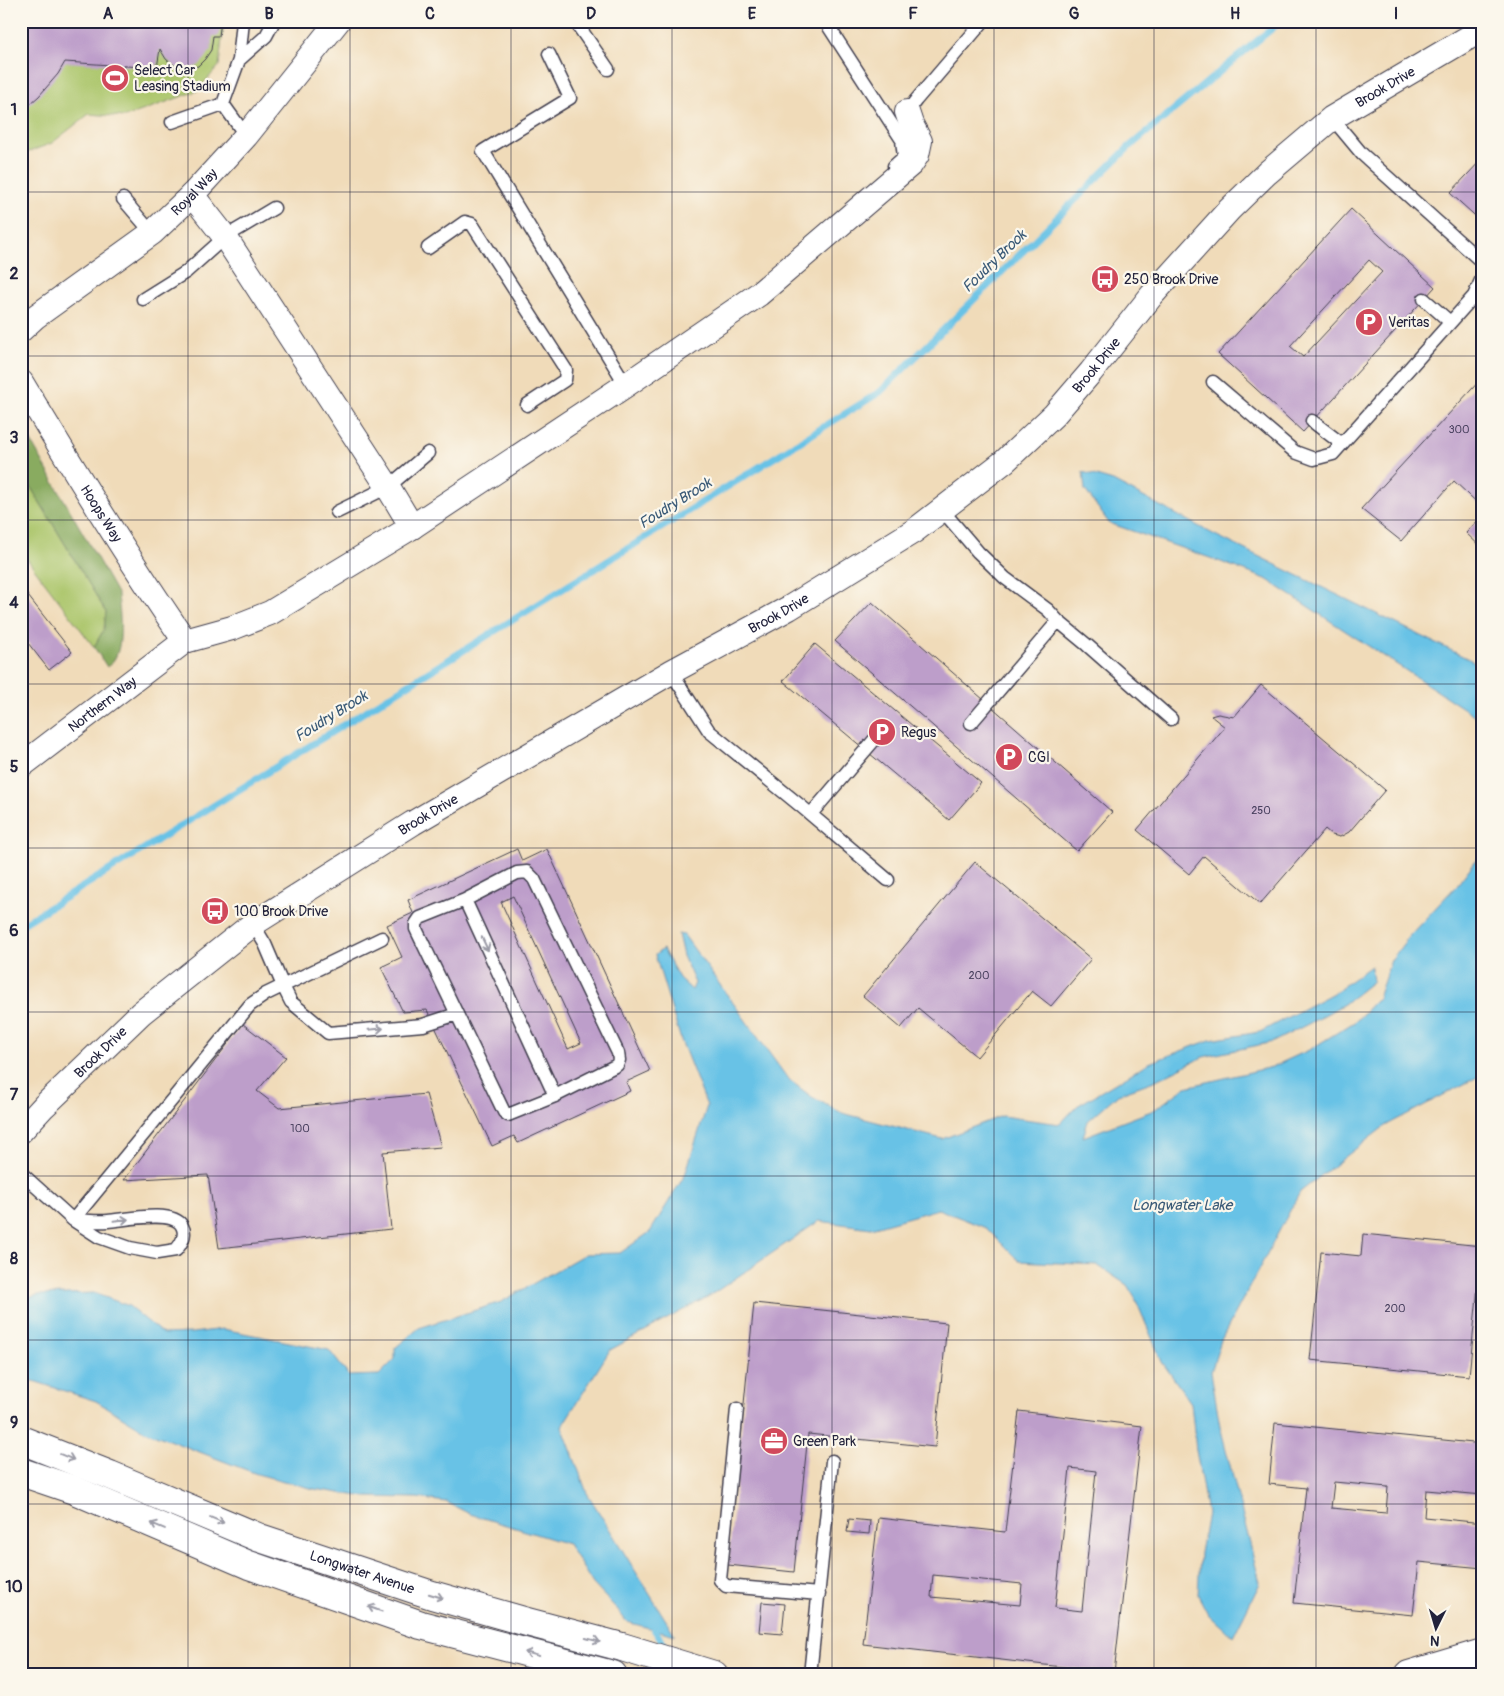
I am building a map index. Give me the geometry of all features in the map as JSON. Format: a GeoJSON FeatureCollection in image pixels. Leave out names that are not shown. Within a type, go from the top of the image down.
{"type":"FeatureCollection","features":[{"type":"Feature","properties":{"kind":"street","name":"Royal Way"},"geometry":{"type":"LineString","coordinates":[[21,330],[35,317],[152,233],[192,195],[246,136],[338,21]]}},
{"type":"Feature","properties":{"kind":"street","name":"Brook Drive"},"geometry":{"type":"LineString","coordinates":[[21,1131],[44,1106],[140,1013],[253,924],[413,823],[671,672],[798,603],[914,531],[942,510],[1004,461],[1054,415],[1152,295],[1229,210],[1267,173],[1332,118],[1483,29]]}},
{"type":"Feature","properties":{"kind":"street"},"geometry":{"type":"LineString","coordinates":[[185,641],[232,628],[270,613],[412,527],[759,294],[885,188],[910,164],[917,155],[920,140],[911,124],[908,112]]}},
{"type":"Feature","properties":{"kind":"street"},"geometry":{"type":"LineString","coordinates":[[192,195],[225,236],[412,527]]}},
{"type":"Feature","properties":{"kind":"street","name":"Hoops Way"},"geometry":{"type":"LineString","coordinates":[[21,382],[68,462],[151,592],[185,641]]}},
{"type":"Feature","properties":{"kind":"street","name":"Northern Way"},"geometry":{"type":"LineString","coordinates":[[21,766],[185,641]]}},
{"type":"Feature","properties":{"kind":"street","name":"Longwater Avenue"},"geometry":{"type":"LineString","coordinates":[[21,1440],[260,1538],[432,1595],[713,1675]]}},
{"type":"Feature","properties":{"kind":"street"},"geometry":{"type":"LineString","coordinates":[[21,1472],[74,1490],[250,1565],[412,1622],[612,1675]]}},
{"type":"Feature","properties":{"kind":"street"},"geometry":{"type":"LineString","coordinates":[[1410,1675],[1483,1653]]}},
{"type":"Feature","properties":{"kind":"lane"},"geometry":{"type":"LineString","coordinates":[[223,104],[239,60],[243,21]]}},
{"type":"Feature","properties":{"kind":"lane"},"geometry":{"type":"LineString","coordinates":[[239,60],[266,36],[274,21]]}},
{"type":"Feature","properties":{"kind":"lane"},"geometry":{"type":"LineString","coordinates":[[575,21],[608,69]]}},
{"type":"Feature","properties":{"kind":"lane"},"geometry":{"type":"LineString","coordinates":[[825,21],[902,140],[904,156],[879,180],[885,188]]}},
{"type":"Feature","properties":{"kind":"lane"},"geometry":{"type":"LineString","coordinates":[[908,112],[916,100],[981,24],[981,21]]}},
{"type":"Feature","properties":{"kind":"lane"},"geometry":{"type":"LineString","coordinates":[[549,54],[570,98],[484,151],[626,385]]}},
{"type":"Feature","properties":{"kind":"lane"},"geometry":{"type":"LineString","coordinates":[[223,104],[246,136]]}},
{"type":"Feature","properties":{"kind":"lane"},"geometry":{"type":"LineString","coordinates":[[172,122],[223,104]]}},
{"type":"Feature","properties":{"kind":"lane"},"geometry":{"type":"LineString","coordinates":[[1332,118],[1362,154],[1483,263]]}},
{"type":"Feature","properties":{"kind":"lane"},"geometry":{"type":"LineString","coordinates":[[123,199],[152,233]]}},
{"type":"Feature","properties":{"kind":"lane"},"geometry":{"type":"LineString","coordinates":[[143,298],[186,272],[225,236],[274,208]]}},
{"type":"Feature","properties":{"kind":"lane"},"geometry":{"type":"LineString","coordinates":[[428,248],[464,222],[472,224],[566,370],[565,380],[527,405]]}},
{"type":"Feature","properties":{"kind":"lane"},"geometry":{"type":"LineString","coordinates":[[1213,382],[1295,452],[1314,459],[1332,454],[1474,296],[1483,276]]}},
{"type":"Feature","properties":{"kind":"lane"},"geometry":{"type":"LineString","coordinates":[[1424,298],[1450,322]]}},
{"type":"Feature","properties":{"kind":"lane"},"geometry":{"type":"LineString","coordinates":[[1312,421],[1342,444]]}},
{"type":"Feature","properties":{"kind":"lane"},"geometry":{"type":"LineString","coordinates":[[337,512],[388,487],[428,453]]}},
{"type":"Feature","properties":{"kind":"lane"},"geometry":{"type":"LineString","coordinates":[[942,510],[978,552],[1005,578],[1048,610],[1058,621],[1171,719]]}},
{"type":"Feature","properties":{"kind":"lane"},"geometry":{"type":"LineString","coordinates":[[970,723],[1058,621]]}},
{"type":"Feature","properties":{"kind":"lane"},"geometry":{"type":"LineString","coordinates":[[671,672],[709,731],[888,880]]}},
{"type":"Feature","properties":{"kind":"lane"},"geometry":{"type":"LineString","coordinates":[[811,814],[881,732]]}},
{"type":"Feature","properties":{"kind":"lane"},"geometry":{"type":"LineString","coordinates":[[527,872],[534,879],[620,1060],[617,1065],[555,1096],[508,1115],[504,1112],[457,1014],[416,929],[416,924],[420,918],[465,900],[517,873],[527,872]]}},
{"type":"Feature","properties":{"kind":"lane"},"geometry":{"type":"LineString","coordinates":[[465,900],[555,1096]]}},
{"type":"Feature","properties":{"kind":"lane"},"geometry":{"type":"LineString","coordinates":[[253,924],[265,944],[282,986],[291,1002],[328,1033],[424,1025],[457,1014]]}},
{"type":"Feature","properties":{"kind":"lane"},"geometry":{"type":"LineString","coordinates":[[72,1220],[250,1005],[266,994],[382,938]]}},
{"type":"Feature","properties":{"kind":"lane"},"geometry":{"type":"LineString","coordinates":[[21,1173],[72,1220],[100,1237],[130,1248],[158,1253],[176,1250],[184,1241],[184,1230],[180,1222],[170,1217],[105,1221],[72,1220]]}},
{"type":"Feature","properties":{"kind":"lane"},"geometry":{"type":"LineString","coordinates":[[737,1409],[720,1580],[726,1586],[819,1594]]}},
{"type":"Feature","properties":{"kind":"lane"},"geometry":{"type":"LineString","coordinates":[[810,1675],[832,1461]]}},
{"type":"Feature","properties":{"kind":"green space","name":"Select Car Leasing Stadium"},"geometry":{"type":"Polygon","coordinates":[[[21,21],[224,21],[219,66],[197,91],[125,117],[89,114],[52,143],[21,155],[21,21]]]}},
{"type":"Feature","properties":{"kind":"green space"},"geometry":{"type":"Polygon","coordinates":[[[21,424],[118,595],[119,644],[117,654],[107,667],[94,647],[104,629],[106,612],[21,471],[21,424]]]}},
{"type":"Feature","properties":{"kind":"green space"},"geometry":{"type":"Polygon","coordinates":[[[21,471],[106,612],[104,629],[94,647],[21,551],[21,471]]]}},
{"type":"Feature","properties":{"kind":"water"},"geometry":{"type":"Polygon","coordinates":[[[1083,472],[1113,481],[1215,535],[1483,666],[1483,721],[1266,579],[1109,523],[1085,490],[1083,472]]]}},
{"type":"Feature","properties":{"kind":"water","name":"Longwater Lake"},"geometry":{"type":"Polygon","coordinates":[[[1483,851],[1483,1074],[1385,1126],[1300,1192],[1221,1340],[1211,1372],[1220,1426],[1260,1583],[1233,1637],[1208,1614],[1198,1595],[1200,1553],[1207,1513],[1196,1450],[1191,1403],[1162,1362],[1135,1298],[1127,1285],[1097,1265],[1019,1261],[986,1228],[938,1209],[871,1228],[819,1221],[711,1295],[610,1350],[562,1426],[587,1493],[675,1635],[627,1622],[593,1584],[568,1544],[470,1514],[446,1502],[417,1498],[366,1497],[314,1489],[257,1474],[145,1431],[96,1401],[21,1377],[21,1300],[38,1295],[94,1293],[129,1306],[163,1334],[223,1329],[329,1350],[349,1376],[379,1375],[395,1359],[395,1348],[419,1328],[501,1302],[585,1254],[620,1253],[650,1232],[685,1175],[707,1106],[681,1040],[655,955],[663,949],[679,978],[692,990],[695,983],[683,956],[678,934],[684,935],[788,1079],[812,1097],[842,1113],[942,1139],[1002,1116],[1060,1124],[1077,1106],[1149,1063],[1210,1040],[1260,1032],[1335,992],[1371,966],[1373,981],[1344,1004],[1273,1042],[1203,1057],[1154,1081],[1118,1094],[1088,1121],[1083,1137],[1154,1110],[1186,1087],[1272,1067],[1309,1050],[1356,1021],[1378,998],[1391,960],[1410,935],[1457,885],[1483,851]]]}},
{"type":"Feature","properties":{"kind":"building"},"geometry":{"type":"Polygon","coordinates":[[[21,21],[221,21],[219,36],[213,36],[211,50],[198,66],[178,69],[166,59],[160,49],[157,68],[65,62],[58,74],[39,96],[21,112],[21,21]]]}},
{"type":"Feature","properties":{"kind":"building"},"geometry":{"type":"Polygon","coordinates":[[[1483,158],[1483,223],[1450,193],[1483,158]]]}},
{"type":"Feature","properties":{"kind":"building","name":"Veritas"},"geometry":{"type":"Polygon","coordinates":[[[1351,209],[1435,287],[1303,432],[1218,354],[1351,209]],[[1369,260],[1290,346],[1303,357],[1382,272],[1369,260]]]}},
{"type":"Feature","properties":{"kind":"building"},"geometry":{"type":"Polygon","coordinates":[[[1483,377],[1483,508],[1454,481],[1401,541],[1361,509],[1483,377]]]}},
{"type":"Feature","properties":{"kind":"building"},"geometry":{"type":"Polygon","coordinates":[[[1483,515],[1483,549],[1466,533],[1483,515]]]}},
{"type":"Feature","properties":{"kind":"building"},"geometry":{"type":"Polygon","coordinates":[[[21,587],[72,652],[49,670],[21,634],[21,587]]]}},
{"type":"Feature","properties":{"kind":"building","name":"CGI"},"geometry":{"type":"Polygon","coordinates":[[[872,602],[1112,812],[1077,851],[835,641],[872,602]]]}},
{"type":"Feature","properties":{"kind":"building","name":"Regus"},"geometry":{"type":"Polygon","coordinates":[[[815,644],[981,783],[949,820],[783,681],[815,644]]]}},
{"type":"Feature","properties":{"kind":"building"},"geometry":{"type":"Polygon","coordinates":[[[1261,685],[1385,790],[1349,832],[1340,837],[1332,835],[1325,829],[1260,904],[1204,856],[1189,874],[1137,830],[1225,727],[1211,716],[1218,714],[1234,717],[1261,685]]]}},
{"type":"Feature","properties":{"kind":"building"},"geometry":{"type":"Polygon","coordinates":[[[517,849],[522,861],[547,849],[650,1071],[626,1082],[630,1091],[518,1143],[514,1136],[492,1146],[427,1010],[403,1012],[381,967],[402,957],[387,925],[413,913],[408,900],[517,849]],[[513,896],[501,902],[568,1049],[581,1043],[513,896]]]}},
{"type":"Feature","properties":{"kind":"building"},"geometry":{"type":"Polygon","coordinates":[[[975,862],[1091,959],[1051,1006],[1032,991],[977,1057],[918,1008],[901,1028],[863,996],[975,862]]]}},
{"type":"Feature","properties":{"kind":"building"},"geometry":{"type":"Polygon","coordinates":[[[243,1024],[286,1057],[257,1091],[279,1108],[426,1094],[441,1147],[383,1152],[391,1229],[219,1248],[208,1175],[124,1180],[243,1024]]]}},
{"type":"Feature","properties":{"kind":"building"},"geometry":{"type":"Polygon","coordinates":[[[1363,1234],[1482,1246],[1469,1376],[1310,1360],[1321,1252],[1361,1256],[1363,1234]]]}},
{"type":"Feature","properties":{"kind":"building","name":"Green Park"},"geometry":{"type":"Polygon","coordinates":[[[754,1303],[947,1323],[935,1447],[808,1434],[794,1572],[728,1565],[754,1303]]]}},
{"type":"Feature","properties":{"kind":"building"},"geometry":{"type":"Polygon","coordinates":[[[1019,1411],[1142,1426],[1114,1673],[863,1644],[878,1518],[1005,1532],[1019,1411]],[[1070,1468],[1055,1608],[1082,1611],[1096,1471],[1070,1468]],[[933,1575],[931,1597],[1020,1605],[1022,1584],[933,1575]]]}},
{"type":"Feature","properties":{"kind":"building"},"geometry":{"type":"Polygon","coordinates":[[[1275,1423],[1483,1444],[1483,1495],[1426,1490],[1424,1517],[1483,1523],[1483,1568],[1419,1562],[1413,1615],[1294,1603],[1306,1488],[1269,1484],[1275,1423]],[[1334,1482],[1331,1508],[1386,1513],[1388,1487],[1334,1482]]]}},
{"type":"Feature","properties":{"kind":"building"},"geometry":{"type":"Polygon","coordinates":[[[849,1519],[870,1521],[869,1534],[847,1532],[849,1519]]]}},
{"type":"Feature","properties":{"kind":"building"},"geometry":{"type":"Polygon","coordinates":[[[762,1602],[785,1604],[782,1634],[759,1632],[762,1602]]]}},
{"type":"Feature","properties":{"kind":"waterway","name":"Foudry Brook"},"geometry":{"type":"LineString","coordinates":[[21,925],[880,392],[1129,147],[1281,21]]}},
{"type":"Feature","properties":{"kind":"waterway"},"geometry":{"type":"LineString","coordinates":[[654,1629],[669,1652]]}},
{"type":"Feature","properties":{"kind":"place","name":"Select Car Leasing Stadium"},"geometry":{"type":"Point","coordinates":[115,78]}},
{"type":"Feature","properties":{"kind":"place","name":"250 Brook Drive"},"geometry":{"type":"Point","coordinates":[1105,279]}},
{"type":"Feature","properties":{"kind":"place","name":"Veritas"},"geometry":{"type":"Point","coordinates":[1369,322]}},
{"type":"Feature","properties":{"kind":"place","name":"Regus"},"geometry":{"type":"Point","coordinates":[882,732]}},
{"type":"Feature","properties":{"kind":"place","name":"CGI"},"geometry":{"type":"Point","coordinates":[1009,757]}},
{"type":"Feature","properties":{"kind":"place","name":"100 Brook Drive"},"geometry":{"type":"Point","coordinates":[215,911]}},
{"type":"Feature","properties":{"kind":"place","name":"Green Park"},"geometry":{"type":"Point","coordinates":[774,1441]}}]}
